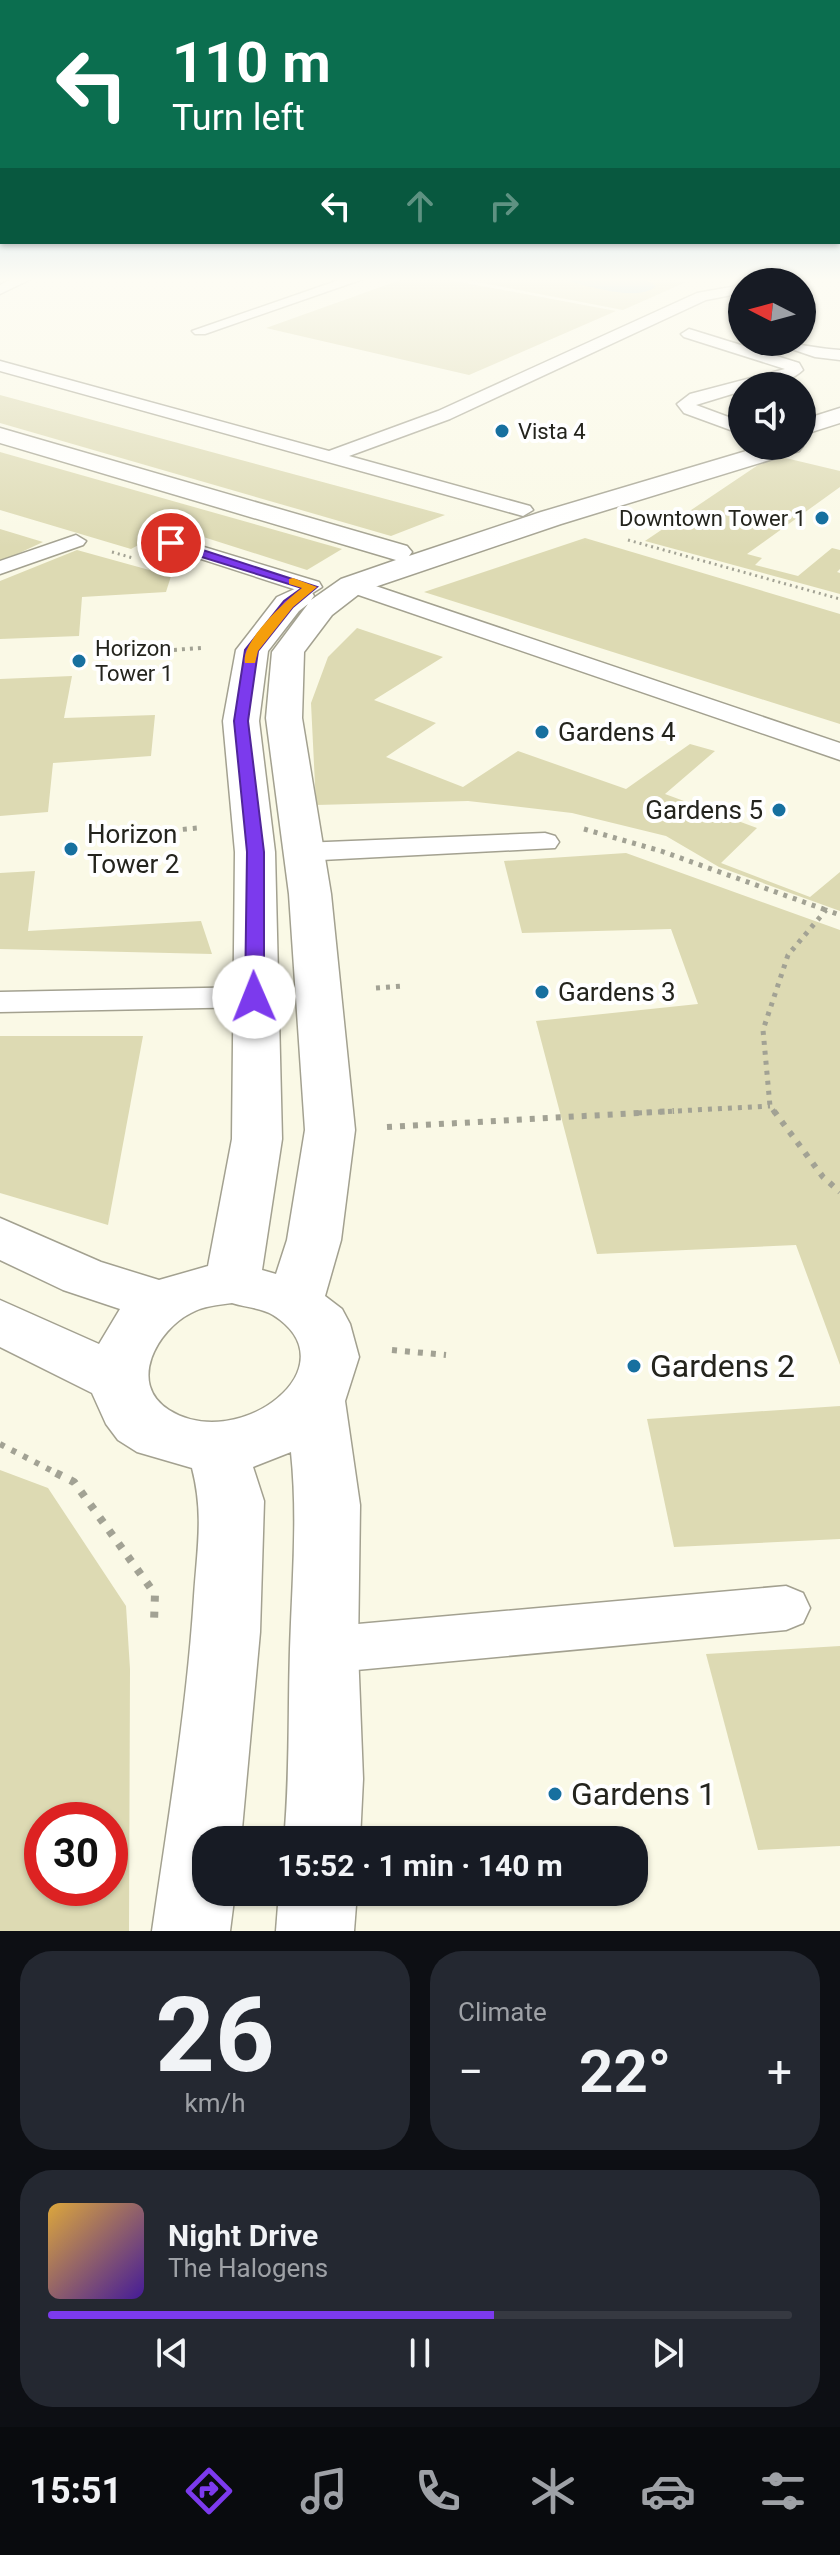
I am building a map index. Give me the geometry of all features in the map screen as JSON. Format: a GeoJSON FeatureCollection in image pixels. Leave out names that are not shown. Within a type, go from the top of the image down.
{"type":"FeatureCollection","features":[{"type":"Feature","properties":{"kind":"street"},"geometry":{"type":"LineString","coordinates":[[816,423],[840,415]]}},
{"type":"Feature","properties":{"kind":"street"},"geometry":{"type":"LineString","coordinates":[[816,438],[840,430]]}},
{"type":"Feature","properties":{"kind":"street"},"geometry":{"type":"LineString","coordinates":[[0,435],[397,552]]}},
{"type":"Feature","properties":{"kind":"street"},"geometry":{"type":"LineString","coordinates":[[296,1299],[314,1240],[330,1130],[310,894],[284,718],[288,652],[321,608],[352,585],[537,514],[728,451]]}},
{"type":"Feature","properties":{"kind":"street"},"geometry":{"type":"LineString","coordinates":[[232,1283],[257,1139],[255,852],[241,721],[252,650],[288,604],[325,577],[397,552],[738,460]]}},
{"type":"Feature","properties":{"kind":"street"},"geometry":{"type":"LineString","coordinates":[[0,1237],[82,1276],[164,1302]]}},
{"type":"Feature","properties":{"kind":"street"},"geometry":{"type":"LineString","coordinates":[[232,1283],[266,1287],[296,1299],[319,1319],[330,1346],[330,1374],[316,1402],[291,1426],[257,1443],[217,1449],[180,1445],[148,1430],[128,1406],[118,1379],[123,1350],[138,1323],[164,1302],[197,1288],[232,1283]]}},
{"type":"Feature","properties":{"kind":"street"},"geometry":{"type":"LineString","coordinates":[[0,1322],[118,1379]]}},
{"type":"Feature","properties":{"kind":"street"},"geometry":{"type":"LineString","coordinates":[[316,1402],[328,1505],[323,1826]]}},
{"type":"Feature","properties":{"kind":"street"},"geometry":{"type":"LineString","coordinates":[[191,1931],[216,1739],[226,1632],[232,1501],[217,1449]]}},
{"type":"Feature","properties":{"kind":"street"},"geometry":{"type":"LineString","coordinates":[[315,1931],[317,1906]]}},
{"type":"Feature","properties":{"kind":"lane"},"geometry":{"type":"LineString","coordinates":[[8,368],[537,514]]}},
{"type":"Feature","properties":{"kind":"lane"},"geometry":{"type":"LineString","coordinates":[[332,456],[444,415],[546,368]]}},
{"type":"Feature","properties":{"kind":"lane"},"geometry":{"type":"LineString","coordinates":[[728,389],[696,398],[686,404],[690,409],[728,423]]}},
{"type":"Feature","properties":{"kind":"lane"},"geometry":{"type":"LineString","coordinates":[[0,568],[76,541]]}},
{"type":"Feature","properties":{"kind":"lane"},"geometry":{"type":"LineString","coordinates":[[171,543],[311,587]]}},
{"type":"Feature","properties":{"kind":"lane"},"geometry":{"type":"LineString","coordinates":[[352,585],[840,752]]}},
{"type":"Feature","properties":{"kind":"lane"},"geometry":{"type":"LineString","coordinates":[[302,852],[545,842]]}},
{"type":"Feature","properties":{"kind":"lane"},"geometry":{"type":"LineString","coordinates":[[0,1002],[254,997]]}},
{"type":"Feature","properties":{"kind":"lane"},"geometry":{"type":"LineString","coordinates":[[324,1650],[786,1608]]}},
{"type":"Feature","properties":{"kind":"path"},"geometry":{"type":"LineString","coordinates":[[537,514],[840,599]]}},
{"type":"Feature","properties":{"kind":"path"},"geometry":{"type":"LineString","coordinates":[[158,651],[209,648]]}},
{"type":"Feature","properties":{"kind":"path"},"geometry":{"type":"LineString","coordinates":[[143,833],[192,829]]}},
{"type":"Feature","properties":{"kind":"path"},"geometry":{"type":"LineString","coordinates":[[840,915],[826,910],[788,955],[763,1030],[770,1106],[823,1177],[840,1192]]}},
{"type":"Feature","properties":{"kind":"path"},"geometry":{"type":"LineString","coordinates":[[372,988],[402,986]]}},
{"type":"Feature","properties":{"kind":"path"},"geometry":{"type":"LineString","coordinates":[[330,1130],[770,1106]]}},
{"type":"Feature","properties":{"kind":"path"},"geometry":{"type":"LineString","coordinates":[[393,1350],[446,1355]]}},
{"type":"Feature","properties":{"kind":"path"},"geometry":{"type":"LineString","coordinates":[[0,1444],[74,1482],[155,1594],[154,1639]]}},
{"type":"Feature","properties":{"kind":"shaded area"},"geometry":{"type":"Polygon","coordinates":[[[439,368],[485,368],[469,375],[439,368]]]}},
{"type":"Feature","properties":{"kind":"shaded area"},"geometry":{"type":"Polygon","coordinates":[[[0,395],[445,515],[391,536],[0,423],[0,395]]]}},
{"type":"Feature","properties":{"kind":"shaded area"},"geometry":{"type":"Polygon","coordinates":[[[0,452],[342,549],[307,570],[172,527],[131,549],[0,510],[0,452]]]}},
{"type":"Feature","properties":{"kind":"shaded area"},"geometry":{"type":"Polygon","coordinates":[[[766,460],[794,460],[840,471],[840,487],[747,554],[762,558],[755,565],[798,576],[832,548],[840,550],[840,569],[837,572],[840,573],[840,594],[645,541],[766,460]]]}},
{"type":"Feature","properties":{"kind":"shaded area"},"geometry":{"type":"Polygon","coordinates":[[[0,529],[43,542],[0,562],[0,529]]]}},
{"type":"Feature","properties":{"kind":"shaded area"},"geometry":{"type":"Polygon","coordinates":[[[585,538],[840,614],[840,724],[424,592],[585,538]]]}},
{"type":"Feature","properties":{"kind":"shaded area"},"geometry":{"type":"Polygon","coordinates":[[[77,550],[171,576],[166,592],[82,597],[79,636],[0,639],[0,581],[77,550]]]}},
{"type":"Feature","properties":{"kind":"shaded area"},"geometry":{"type":"Polygon","coordinates":[[[357,628],[443,657],[374,700],[436,723],[386,757],[463,787],[518,751],[626,789],[690,744],[715,751],[665,794],[757,828],[721,863],[810,897],[840,872],[840,911],[719,867],[666,836],[572,813],[468,801],[316,805],[311,703],[328,657],[357,628]]]}},
{"type":"Feature","properties":{"kind":"shaded area"},"geometry":{"type":"Polygon","coordinates":[[[72,676],[64,718],[155,715],[151,756],[53,763],[48,812],[0,816],[0,679],[72,676]]]}},
{"type":"Feature","properties":{"kind":"shaded area"},"geometry":{"type":"Polygon","coordinates":[[[626,853],[840,930],[840,1365],[796,1245],[597,1254],[536,1021],[698,1004],[671,929],[522,933],[504,861],[626,853]]]}},
{"type":"Feature","properties":{"kind":"shaded area"},"geometry":{"type":"Polygon","coordinates":[[[35,871],[28,931],[201,921],[212,954],[0,949],[0,873],[35,871]]]}},
{"type":"Feature","properties":{"kind":"shaded area"},"geometry":{"type":"Polygon","coordinates":[[[0,1036],[143,1036],[108,1225],[0,1193],[0,1036]]]}},
{"type":"Feature","properties":{"kind":"shaded area"},"geometry":{"type":"Polygon","coordinates":[[[840,1406],[840,1539],[674,1547],[647,1419],[840,1406]]]}},
{"type":"Feature","properties":{"kind":"shaded area"},"geometry":{"type":"Polygon","coordinates":[[[0,1470],[48,1488],[126,1606],[130,1669],[129,1931],[0,1931],[0,1470]]]}},
{"type":"Feature","properties":{"kind":"shaded area"},"geometry":{"type":"Polygon","coordinates":[[[840,1646],[840,1846],[758,1850],[706,1654],[840,1646]]]}},
{"type":"Feature","properties":{"kind":"slow traffic"},"geometry":{"type":"LineString","coordinates":[[250,660],[252,650],[288,604],[311,587],[293,582]]}},
{"type":"Feature","properties":{"kind":"place","name":"Vista 4"},"geometry":{"type":"Point","coordinates":[502,431]}},
{"type":"Feature","properties":{"kind":"place","name":"Downtown Tower 1"},"geometry":{"type":"Point","coordinates":[822,518]}},
{"type":"Feature","properties":{"kind":"place","name":"Horizon Tower 1"},"geometry":{"type":"Point","coordinates":[79,661]}},
{"type":"Feature","properties":{"kind":"place","name":"Gardens 4"},"geometry":{"type":"Point","coordinates":[542,732]}},
{"type":"Feature","properties":{"kind":"place","name":"Gardens 5"},"geometry":{"type":"Point","coordinates":[779,810]}},
{"type":"Feature","properties":{"kind":"place","name":"Horizon Tower 2"},"geometry":{"type":"Point","coordinates":[71,849]}},
{"type":"Feature","properties":{"kind":"place","name":"Gardens 3"},"geometry":{"type":"Point","coordinates":[542,992]}},
{"type":"Feature","properties":{"kind":"place","name":"Gardens 2"},"geometry":{"type":"Point","coordinates":[634,1366]}},
{"type":"Feature","properties":{"kind":"place","name":"Gardens 1"},"geometry":{"type":"Point","coordinates":[555,1794]}},
{"type":"Feature","properties":{"kind":"route"},"geometry":{"type":"LineString","coordinates":[[171,543],[311,587],[288,604],[252,650],[241,721],[255,852],[254,997]]}}]}
